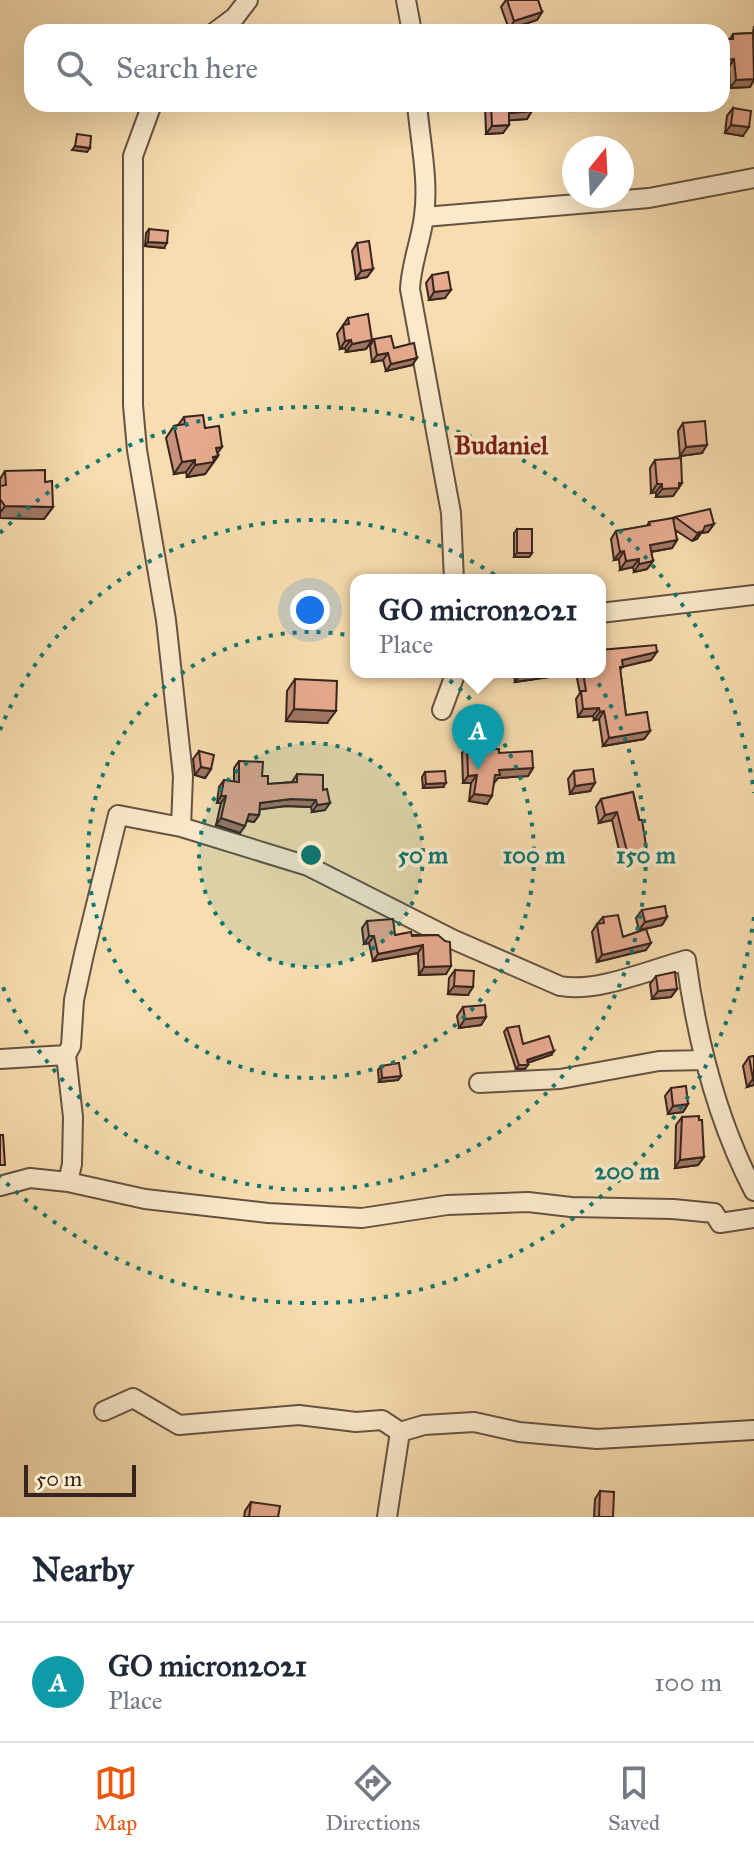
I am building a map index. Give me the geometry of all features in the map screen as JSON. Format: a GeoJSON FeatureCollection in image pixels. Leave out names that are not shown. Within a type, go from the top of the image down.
{"type":"FeatureCollection","features":[{"type":"Feature","properties":{"kind":"street"},"geometry":{"type":"LineString","coordinates":[[226,24],[248,0]]}},
{"type":"Feature","properties":{"kind":"street"},"geometry":{"type":"LineString","coordinates":[[406,0],[410,24]]}},
{"type":"Feature","properties":{"kind":"street"},"geometry":{"type":"LineString","coordinates":[[149,112],[133,156],[133,405],[137,450],[161,581],[172,666],[183,776],[181,827]]}},
{"type":"Feature","properties":{"kind":"street"},"geometry":{"type":"LineString","coordinates":[[418,112],[424,217],[411,268],[410,289],[451,513],[454,574]]}},
{"type":"Feature","properties":{"kind":"street"},"geometry":{"type":"LineString","coordinates":[[424,217],[649,198],[754,178]]}},
{"type":"Feature","properties":{"kind":"street"},"geometry":{"type":"LineString","coordinates":[[606,612],[754,595]]}},
{"type":"Feature","properties":{"kind":"street"},"geometry":{"type":"LineString","coordinates":[[442,710],[454,678]]}},
{"type":"Feature","properties":{"kind":"street"},"geometry":{"type":"LineString","coordinates":[[68,1182],[72,1164],[73,1117],[66,1055],[71,1046],[74,1000],[118,815],[181,827],[308,866],[452,939],[560,986],[589,987],[686,960],[717,1107],[733,1152],[754,1191]]}},
{"type":"Feature","properties":{"kind":"street"},"geometry":{"type":"LineString","coordinates":[[0,1059],[66,1055]]}},
{"type":"Feature","properties":{"kind":"street"},"geometry":{"type":"LineString","coordinates":[[479,1083],[560,1079],[659,1061],[705,1060]]}},
{"type":"Feature","properties":{"kind":"street"},"geometry":{"type":"LineString","coordinates":[[0,1186],[30,1178],[68,1182],[174,1203],[268,1213],[362,1218],[447,1205],[528,1202],[571,1207],[714,1213],[720,1223],[754,1218]]}},
{"type":"Feature","properties":{"kind":"street"},"geometry":{"type":"LineString","coordinates":[[104,1411],[133,1398],[179,1425],[299,1415],[356,1422],[382,1420],[400,1432],[424,1425],[474,1422],[519,1432],[597,1439],[754,1430]]}},
{"type":"Feature","properties":{"kind":"street"},"geometry":{"type":"LineString","coordinates":[[387,1517],[400,1432]]}},
{"type":"Feature","properties":{"kind":"building"},"geometry":{"type":"Polygon","coordinates":[[[507,0],[538,0],[542,12],[514,21],[507,0]]]}},
{"type":"Feature","properties":{"kind":"building"},"geometry":{"type":"Polygon","coordinates":[[[753,33],[754,79],[736,80],[734,59],[730,59],[733,34],[753,33]]]}},
{"type":"Feature","properties":{"kind":"building"},"geometry":{"type":"Polygon","coordinates":[[[733,108],[751,111],[749,127],[731,125],[733,108]]]}},
{"type":"Feature","properties":{"kind":"building"},"geometry":{"type":"Polygon","coordinates":[[[491,112],[520,112],[509,113],[509,125],[492,126],[491,112]]]}},
{"type":"Feature","properties":{"kind":"building"},"geometry":{"type":"Polygon","coordinates":[[[77,134],[91,136],[90,148],[75,146],[77,134]]]}},
{"type":"Feature","properties":{"kind":"building"},"geometry":{"type":"Polygon","coordinates":[[[149,229],[168,231],[167,243],[148,242],[149,229]]]}},
{"type":"Feature","properties":{"kind":"building"},"geometry":{"type":"Polygon","coordinates":[[[369,241],[373,269],[361,271],[357,243],[369,241]]]}},
{"type":"Feature","properties":{"kind":"building"},"geometry":{"type":"Polygon","coordinates":[[[448,272],[451,290],[434,292],[432,275],[448,272]]]}},
{"type":"Feature","properties":{"kind":"building"},"geometry":{"type":"Polygon","coordinates":[[[368,314],[372,340],[352,344],[351,340],[345,341],[343,325],[349,324],[348,318],[368,314]]]}},
{"type":"Feature","properties":{"kind":"building"},"geometry":{"type":"Polygon","coordinates":[[[391,336],[394,348],[414,343],[417,358],[391,364],[388,353],[377,355],[374,339],[391,336]]]}},
{"type":"Feature","properties":{"kind":"building"},"geometry":{"type":"Polygon","coordinates":[[[203,415],[205,428],[219,426],[222,447],[216,448],[218,456],[213,457],[214,462],[195,465],[195,460],[182,462],[174,426],[185,424],[184,417],[203,415]]]}},
{"type":"Feature","properties":{"kind":"building"},"geometry":{"type":"Polygon","coordinates":[[[705,421],[707,445],[686,447],[683,423],[705,421]]]}},
{"type":"Feature","properties":{"kind":"building"},"geometry":{"type":"Polygon","coordinates":[[[681,458],[682,483],[679,483],[679,488],[662,489],[662,484],[657,484],[655,460],[681,458]]]}},
{"type":"Feature","properties":{"kind":"building"},"geometry":{"type":"Polygon","coordinates":[[[45,470],[45,482],[52,481],[53,507],[5,506],[0,499],[0,486],[6,485],[5,471],[45,470]]]}},
{"type":"Feature","properties":{"kind":"building"},"geometry":{"type":"Polygon","coordinates":[[[710,509],[714,524],[705,526],[703,531],[697,533],[675,517],[710,509]]]}},
{"type":"Feature","properties":{"kind":"building"},"geometry":{"type":"Polygon","coordinates":[[[673,518],[677,540],[650,545],[653,561],[639,564],[639,559],[626,561],[624,551],[620,552],[616,531],[673,518]]]}},
{"type":"Feature","properties":{"kind":"building"},"geometry":{"type":"Polygon","coordinates":[[[517,529],[532,529],[532,553],[517,553],[517,529]]]}},
{"type":"Feature","properties":{"kind":"building"},"geometry":{"type":"Polygon","coordinates":[[[656,645],[657,652],[622,660],[623,667],[620,667],[626,715],[647,712],[650,731],[609,738],[604,711],[600,712],[599,708],[583,709],[581,691],[586,691],[584,678],[606,678],[606,649],[656,645]]]}},
{"type":"Feature","properties":{"kind":"building"},"geometry":{"type":"Polygon","coordinates":[[[295,679],[337,681],[336,711],[294,709],[295,679]]]}},
{"type":"Feature","properties":{"kind":"building"},"geometry":{"type":"Polygon","coordinates":[[[476,740],[488,740],[489,749],[499,749],[499,753],[532,751],[533,768],[499,770],[500,775],[495,775],[492,796],[474,794],[477,775],[468,776],[467,746],[477,746],[476,740]]]}},
{"type":"Feature","properties":{"kind":"building"},"geometry":{"type":"Polygon","coordinates":[[[199,751],[214,755],[211,769],[201,767],[199,751]]]}},
{"type":"Feature","properties":{"kind":"building"},"geometry":{"type":"Polygon","coordinates":[[[239,761],[263,762],[262,776],[268,776],[268,784],[297,782],[297,774],[323,775],[323,790],[327,789],[330,803],[317,805],[316,800],[291,799],[260,803],[259,815],[249,814],[245,826],[221,818],[226,796],[221,796],[224,780],[239,782],[239,761]]]}},
{"type":"Feature","properties":{"kind":"building"},"geometry":{"type":"Polygon","coordinates":[[[593,769],[595,783],[575,786],[574,771],[593,769]]]}},
{"type":"Feature","properties":{"kind":"building"},"geometry":{"type":"Polygon","coordinates":[[[445,771],[446,783],[426,784],[425,772],[445,771]]]}},
{"type":"Feature","properties":{"kind":"building"},"geometry":{"type":"Polygon","coordinates":[[[633,792],[639,820],[642,820],[647,852],[628,855],[617,812],[605,815],[601,799],[633,792]]]}},
{"type":"Feature","properties":{"kind":"building"},"geometry":{"type":"Polygon","coordinates":[[[665,906],[667,917],[645,922],[642,910],[665,906]]]}},
{"type":"Feature","properties":{"kind":"building"},"geometry":{"type":"Polygon","coordinates":[[[618,915],[623,937],[646,929],[651,943],[602,955],[597,924],[604,923],[603,917],[618,915]]]}},
{"type":"Feature","properties":{"kind":"building"},"geometry":{"type":"Polygon","coordinates":[[[393,919],[395,935],[411,932],[412,936],[438,935],[450,942],[451,966],[424,967],[423,945],[378,954],[374,936],[369,936],[367,921],[393,919]]]}},
{"type":"Feature","properties":{"kind":"building"},"geometry":{"type":"Polygon","coordinates":[[[455,970],[474,971],[473,987],[454,986],[455,970]]]}},
{"type":"Feature","properties":{"kind":"building"},"geometry":{"type":"Polygon","coordinates":[[[675,972],[677,989],[658,991],[656,976],[675,972]]]}},
{"type":"Feature","properties":{"kind":"building"},"geometry":{"type":"Polygon","coordinates":[[[485,1005],[486,1017],[465,1019],[463,1007],[485,1005]]]}},
{"type":"Feature","properties":{"kind":"building"},"geometry":{"type":"Polygon","coordinates":[[[519,1026],[523,1044],[549,1036],[554,1051],[527,1060],[528,1065],[519,1065],[507,1028],[519,1026]]]}},
{"type":"Feature","properties":{"kind":"building"},"geometry":{"type":"Polygon","coordinates":[[[754,1056],[754,1078],[753,1079],[749,1057],[754,1056]]]}},
{"type":"Feature","properties":{"kind":"building"},"geometry":{"type":"Polygon","coordinates":[[[399,1063],[401,1076],[382,1078],[381,1066],[399,1063]]]}},
{"type":"Feature","properties":{"kind":"building"},"geometry":{"type":"Polygon","coordinates":[[[686,1086],[688,1104],[673,1106],[671,1088],[686,1086]]]}},
{"type":"Feature","properties":{"kind":"building"},"geometry":{"type":"Polygon","coordinates":[[[699,1116],[702,1120],[704,1157],[680,1160],[682,1117],[699,1116]]]}},
{"type":"Feature","properties":{"kind":"building"},"geometry":{"type":"Polygon","coordinates":[[[0,1135],[3,1135],[5,1165],[0,1165],[0,1135]]]}},
{"type":"Feature","properties":{"kind":"building"},"geometry":{"type":"Polygon","coordinates":[[[600,1491],[614,1492],[613,1517],[599,1517],[600,1491]]]}},
{"type":"Feature","properties":{"kind":"building"},"geometry":{"type":"Polygon","coordinates":[[[251,1502],[280,1506],[278,1517],[249,1517],[251,1502]]]}},
{"type":"Feature","properties":{"kind":"place","name":"GO micron2021"},"geometry":{"type":"Point","coordinates":[478,770]}},
{"type":"Feature","properties":{"kind":"district","name":"Budaniel"},"geometry":{"type":"Point","coordinates":[501,445]}}]}
